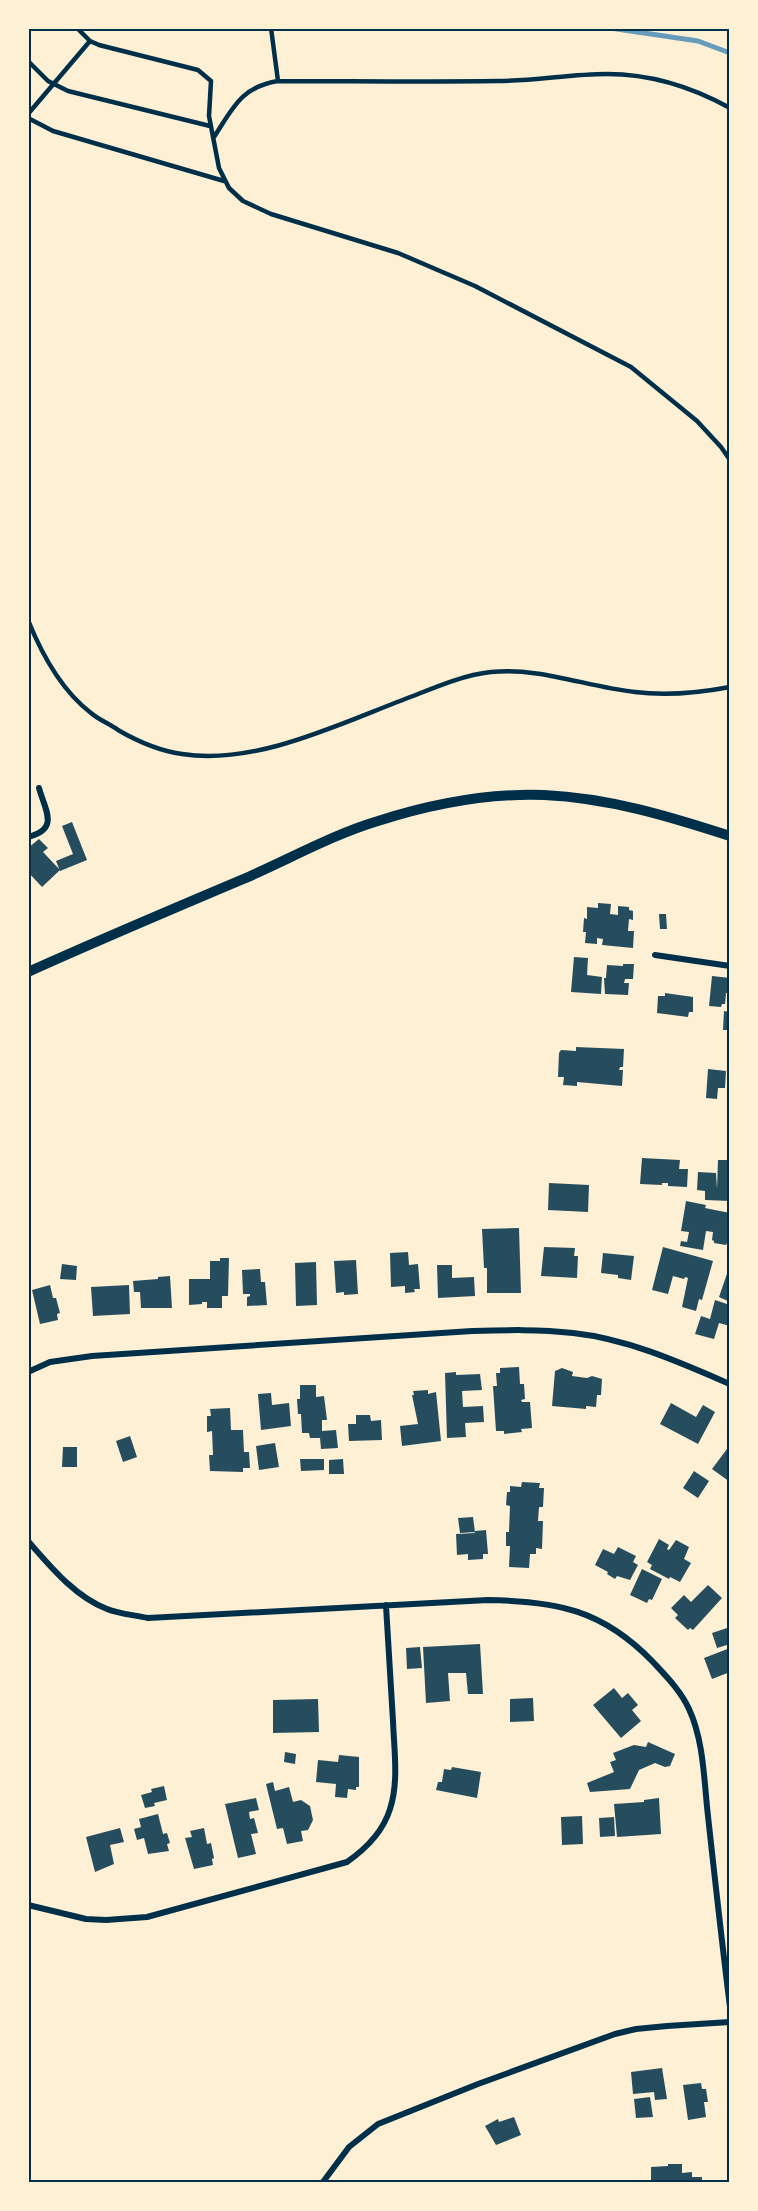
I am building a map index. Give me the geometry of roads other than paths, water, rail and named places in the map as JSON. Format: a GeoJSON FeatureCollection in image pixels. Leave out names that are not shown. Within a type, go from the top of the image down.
{"type":"FeatureCollection","features":[{"type":"Feature","properties":{"kind":"street"},"geometry":{"type":"LineString","coordinates":[[28,837],[41,833],[47,827],[49,820],[39,788]]}},
{"type":"Feature","properties":{"kind":"street"},"geometry":{"type":"LineString","coordinates":[[28,972],[127,927],[242,880],[324,842],[377,821],[429,807],[482,798],[542,795],[592,799],[638,808],[729,836]]}},
{"type":"Feature","properties":{"kind":"street"},"geometry":{"type":"LineString","coordinates":[[655,955],[729,966]]}},
{"type":"Feature","properties":{"kind":"street"},"geometry":{"type":"LineString","coordinates":[[28,1372],[50,1362],[92,1356],[472,1331],[535,1330],[575,1333],[614,1341],[666,1356],[729,1384]]}},
{"type":"Feature","properties":{"kind":"street"},"geometry":{"type":"LineString","coordinates":[[28,1541],[47,1563],[82,1594],[106,1609],[148,1618],[488,1600],[529,1600],[566,1607],[603,1622],[636,1644],[669,1679],[689,1709],[701,1757],[729,2007]]}},
{"type":"Feature","properties":{"kind":"street"},"geometry":{"type":"LineString","coordinates":[[28,1905],[86,1919],[147,1917],[347,1862],[362,1851],[376,1837],[384,1824],[391,1808],[394,1786],[395,1755],[386,1605]]}},
{"type":"Feature","properties":{"kind":"street"},"geometry":{"type":"LineString","coordinates":[[323,2182],[349,2147],[378,2124],[478,2084],[615,2034],[636,2029],[729,2022]]}},
{"type":"Feature","properties":{"kind":"lane"},"geometry":{"type":"LineString","coordinates":[[77,28],[90,41],[99,45],[198,70],[205,74],[212,86],[209,116],[216,158],[224,181],[243,201],[271,214],[398,253],[475,286],[631,367],[696,421],[721,447],[729,460]]}},
{"type":"Feature","properties":{"kind":"lane"},"geometry":{"type":"LineString","coordinates":[[271,28],[278,81]]}},
{"type":"Feature","properties":{"kind":"lane"},"geometry":{"type":"LineString","coordinates":[[90,41],[28,116],[53,131],[224,181]]}},
{"type":"Feature","properties":{"kind":"lane"},"geometry":{"type":"LineString","coordinates":[[28,61],[53,85],[68,91],[210,126]]}},
{"type":"Feature","properties":{"kind":"lane"},"geometry":{"type":"LineString","coordinates":[[214,137],[239,99],[261,84],[278,81],[519,81],[606,74],[625,75],[666,81],[694,90],[729,108]]}},
{"type":"Feature","properties":{"kind":"lane"},"geometry":{"type":"LineString","coordinates":[[28,620],[58,680],[91,713],[137,741],[181,754],[233,755],[279,746],[452,681],[490,672],[525,672],[634,692],[666,694],[704,692],[729,687]]}},
{"type":"Feature","properties":{"kind":"waterway"},"geometry":{"type":"LineString","coordinates":[[610,28],[698,41],[730,53]]}}]}
